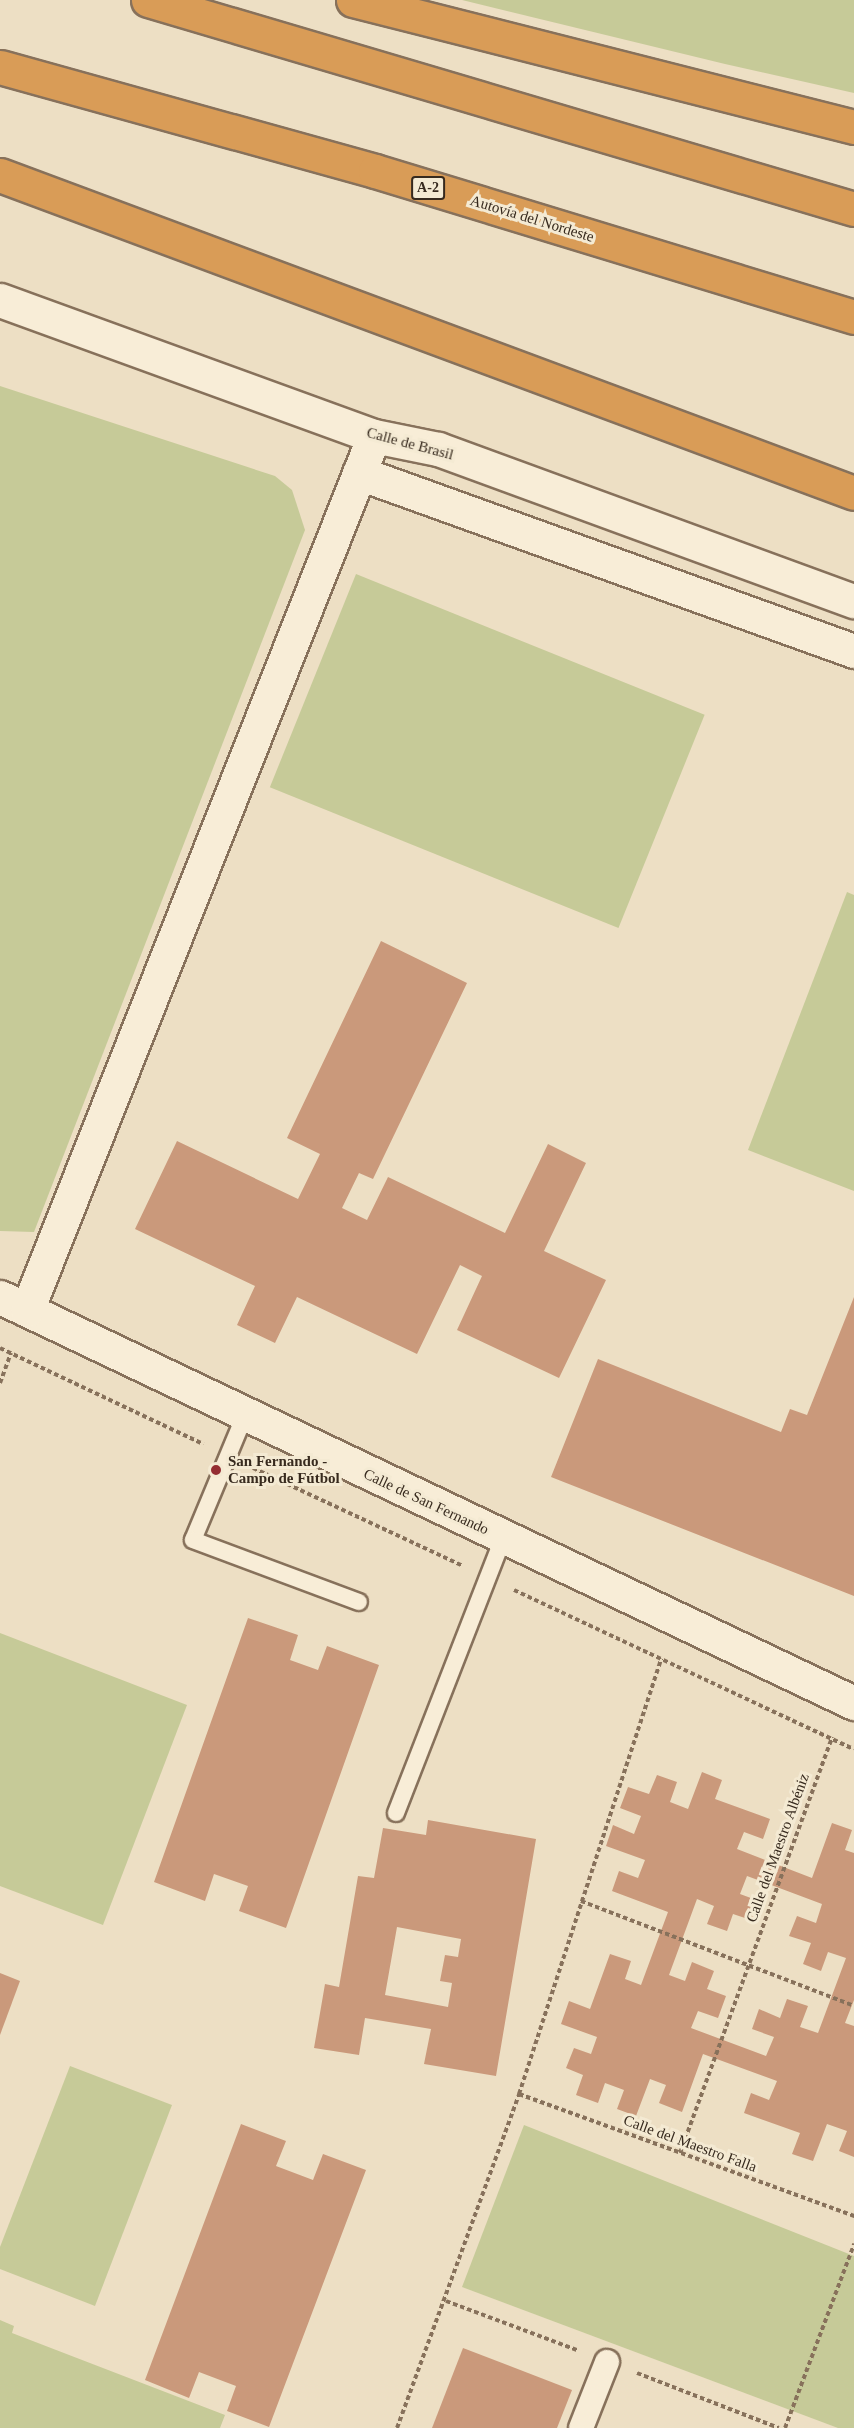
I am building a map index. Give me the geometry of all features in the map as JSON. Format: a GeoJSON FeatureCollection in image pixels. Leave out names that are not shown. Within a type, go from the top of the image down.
{"type":"FeatureCollection","features":[{"type":"Feature","properties":{"kind":"highway"},"geometry":{"type":"LineString","coordinates":[[148,0],[854,209]]}},
{"type":"Feature","properties":{"kind":"highway"},"geometry":{"type":"LineString","coordinates":[[353,0],[854,127]]}},
{"type":"Feature","properties":{"kind":"highway","name":"Autovía del Nordeste"},"geometry":{"type":"LineString","coordinates":[[0,67],[375,171],[854,317]]}},
{"type":"Feature","properties":{"kind":"highway"},"geometry":{"type":"LineString","coordinates":[[0,175],[854,493]]}},
{"type":"Feature","properties":{"kind":"street","name":"Calle de Brasil"},"geometry":{"type":"LineString","coordinates":[[0,300],[374,436],[438,449],[854,601]]}},
{"type":"Feature","properties":{"kind":"street"},"geometry":{"type":"LineString","coordinates":[[14,1303],[374,436]]}},
{"type":"Feature","properties":{"kind":"street"},"geometry":{"type":"LineString","coordinates":[[359,473],[854,651]]}},
{"type":"Feature","properties":{"kind":"street","name":"Calle de San Fernando"},"geometry":{"type":"LineString","coordinates":[[14,1303],[503,1538],[854,1703]]}},
{"type":"Feature","properties":{"kind":"street"},"geometry":{"type":"LineString","coordinates":[[581,2428],[606,2362]]}},
{"type":"Feature","properties":{"kind":"lane"},"geometry":{"type":"LineString","coordinates":[[245,1415],[226,1455],[192,1540],[359,1602]]}},
{"type":"Feature","properties":{"kind":"lane"},"geometry":{"type":"LineString","coordinates":[[396,1813],[503,1538]]}},
{"type":"Feature","properties":{"kind":"path"},"geometry":{"type":"LineString","coordinates":[[0,1348],[854,1749]]}},
{"type":"Feature","properties":{"kind":"path"},"geometry":{"type":"LineString","coordinates":[[0,1383],[11,1353]]}},
{"type":"Feature","properties":{"kind":"path"},"geometry":{"type":"LineString","coordinates":[[397,2428],[519,2094],[661,1659]]}},
{"type":"Feature","properties":{"kind":"path","name":"Calle del Maestro Albéniz"},"geometry":{"type":"LineString","coordinates":[[680,2153],[831,1739]]}},
{"type":"Feature","properties":{"kind":"path"},"geometry":{"type":"LineString","coordinates":[[581,1901],[854,2006]]}},
{"type":"Feature","properties":{"kind":"path","name":"Calle del Maestro Falla"},"geometry":{"type":"LineString","coordinates":[[519,2094],[854,2216]]}},
{"type":"Feature","properties":{"kind":"path"},"geometry":{"type":"LineString","coordinates":[[785,2428],[854,2244]]}},
{"type":"Feature","properties":{"kind":"green space"},"geometry":{"type":"Polygon","coordinates":[[[462,0],[854,0],[854,93],[725,64],[462,0]]]}},
{"type":"Feature","properties":{"kind":"green space"},"geometry":{"type":"Polygon","coordinates":[[[0,386],[275,476],[292,490],[305,530],[34,1232],[0,1231],[0,386]]]}},
{"type":"Feature","properties":{"kind":"green space"},"geometry":{"type":"Polygon","coordinates":[[[356,574],[705,715],[618,928],[270,787],[356,574]]]}},
{"type":"Feature","properties":{"kind":"green space"},"geometry":{"type":"Polygon","coordinates":[[[847,892],[854,895],[854,1191],[748,1150],[847,892]]]}},
{"type":"Feature","properties":{"kind":"green space"},"geometry":{"type":"Polygon","coordinates":[[[0,1633],[187,1705],[103,1925],[0,1886],[0,1633]]]}},
{"type":"Feature","properties":{"kind":"green space"},"geometry":{"type":"Polygon","coordinates":[[[70,2066],[172,2105],[95,2306],[0,2269],[0,2247],[70,2066]]]}},
{"type":"Feature","properties":{"kind":"green space"},"geometry":{"type":"Polygon","coordinates":[[[524,2125],[854,2256],[854,2428],[838,2428],[462,2287],[524,2125]]]}},
{"type":"Feature","properties":{"kind":"green space"},"geometry":{"type":"Polygon","coordinates":[[[0,2320],[14,2326],[12,2333],[225,2415],[220,2428],[0,2428],[0,2320]]]}},
{"type":"Feature","properties":{"kind":"building"},"geometry":{"type":"Polygon","coordinates":[[[381,941],[467,983],[373,1179],[359,1173],[342,1208],[367,1220],[388,1177],[505,1233],[548,1144],[586,1163],[544,1251],[606,1280],[559,1378],[457,1330],[482,1276],[460,1265],[417,1354],[297,1297],[275,1343],[237,1325],[255,1286],[135,1229],[177,1141],[298,1199],[320,1154],[287,1138],[381,941]]]}},
{"type":"Feature","properties":{"kind":"building"},"geometry":{"type":"Polygon","coordinates":[[[854,1297],[854,1596],[551,1477],[598,1359],[781,1432],[790,1409],[807,1415],[854,1297]]]}},
{"type":"Feature","properties":{"kind":"building"},"geometry":{"type":"Polygon","coordinates":[[[248,1618],[298,1635],[290,1660],[318,1670],[327,1646],[379,1665],[286,1928],[239,1911],[248,1886],[214,1874],[205,1901],[154,1882],[248,1618]]]}},
{"type":"Feature","properties":{"kind":"building"},"geometry":{"type":"Polygon","coordinates":[[[702,1772],[722,1780],[715,1799],[770,1819],[763,1839],[744,1832],[737,1849],[812,1878],[832,1823],[852,1830],[845,1850],[854,1853],[854,2000],[845,2023],[854,2026],[854,2157],[839,2151],[847,2131],[827,2124],[813,2161],[792,2154],[800,2133],[744,2113],[751,2093],[769,2100],[777,2081],[703,2054],[682,2112],[659,2103],[666,2085],[650,2079],[636,2116],[617,2109],[624,2090],[605,2083],[598,2103],[576,2095],[583,2075],[566,2068],[574,2048],[591,2054],[597,2037],[561,2024],[569,2001],[590,2009],[610,1954],[631,1961],[625,1979],[641,1985],[668,1912],[612,1891],[619,1871],[638,1878],[645,1860],[606,1846],[613,1825],[634,1834],[641,1816],[620,1808],[628,1787],[649,1794],[657,1775],[677,1782],[670,1802],[688,1809],[702,1772]],[[747,1876],[740,1894],[759,1901],[751,1920],[733,1914],[727,1931],[707,1924],[714,1906],[697,1899],[669,1975],[685,1981],[692,1962],[714,1971],[707,1989],[726,1996],[718,2018],[698,2011],[691,2028],[766,2056],[774,2037],[752,2029],[759,2009],[780,2018],[787,1999],[808,2006],[800,2027],[818,2033],[846,1958],[828,1952],[821,1971],[803,1964],[811,1943],[789,1936],[797,1916],[816,1923],[822,1904],[747,1876]]]}},
{"type":"Feature","properties":{"kind":"building"},"geometry":{"type":"Polygon","coordinates":[[[428,1820],[536,1839],[496,2076],[424,2064],[431,2029],[365,2018],[359,2055],[314,2048],[325,1984],[339,1987],[358,1876],[374,1878],[383,1828],[426,1835],[428,1820]],[[397,1927],[385,1995],[448,2007],[452,1983],[440,1981],[445,1955],[458,1957],[461,1939],[397,1927]]]}},
{"type":"Feature","properties":{"kind":"building"},"geometry":{"type":"Polygon","coordinates":[[[0,1973],[20,1981],[0,2035],[0,1973]]]}},
{"type":"Feature","properties":{"kind":"building"},"geometry":{"type":"Polygon","coordinates":[[[241,2124],[286,2141],[276,2166],[313,2180],[323,2154],[366,2170],[269,2427],[227,2411],[236,2386],[199,2372],[189,2398],[145,2380],[241,2124]]]}},
{"type":"Feature","properties":{"kind":"building"},"geometry":{"type":"Polygon","coordinates":[[[463,2348],[572,2390],[557,2428],[432,2428],[463,2348]]]}},
{"type":"Feature","properties":{"kind":"place","name":"San Fernando - Campo de Fútbol"},"geometry":{"type":"Point","coordinates":[216,1470]}}]}
